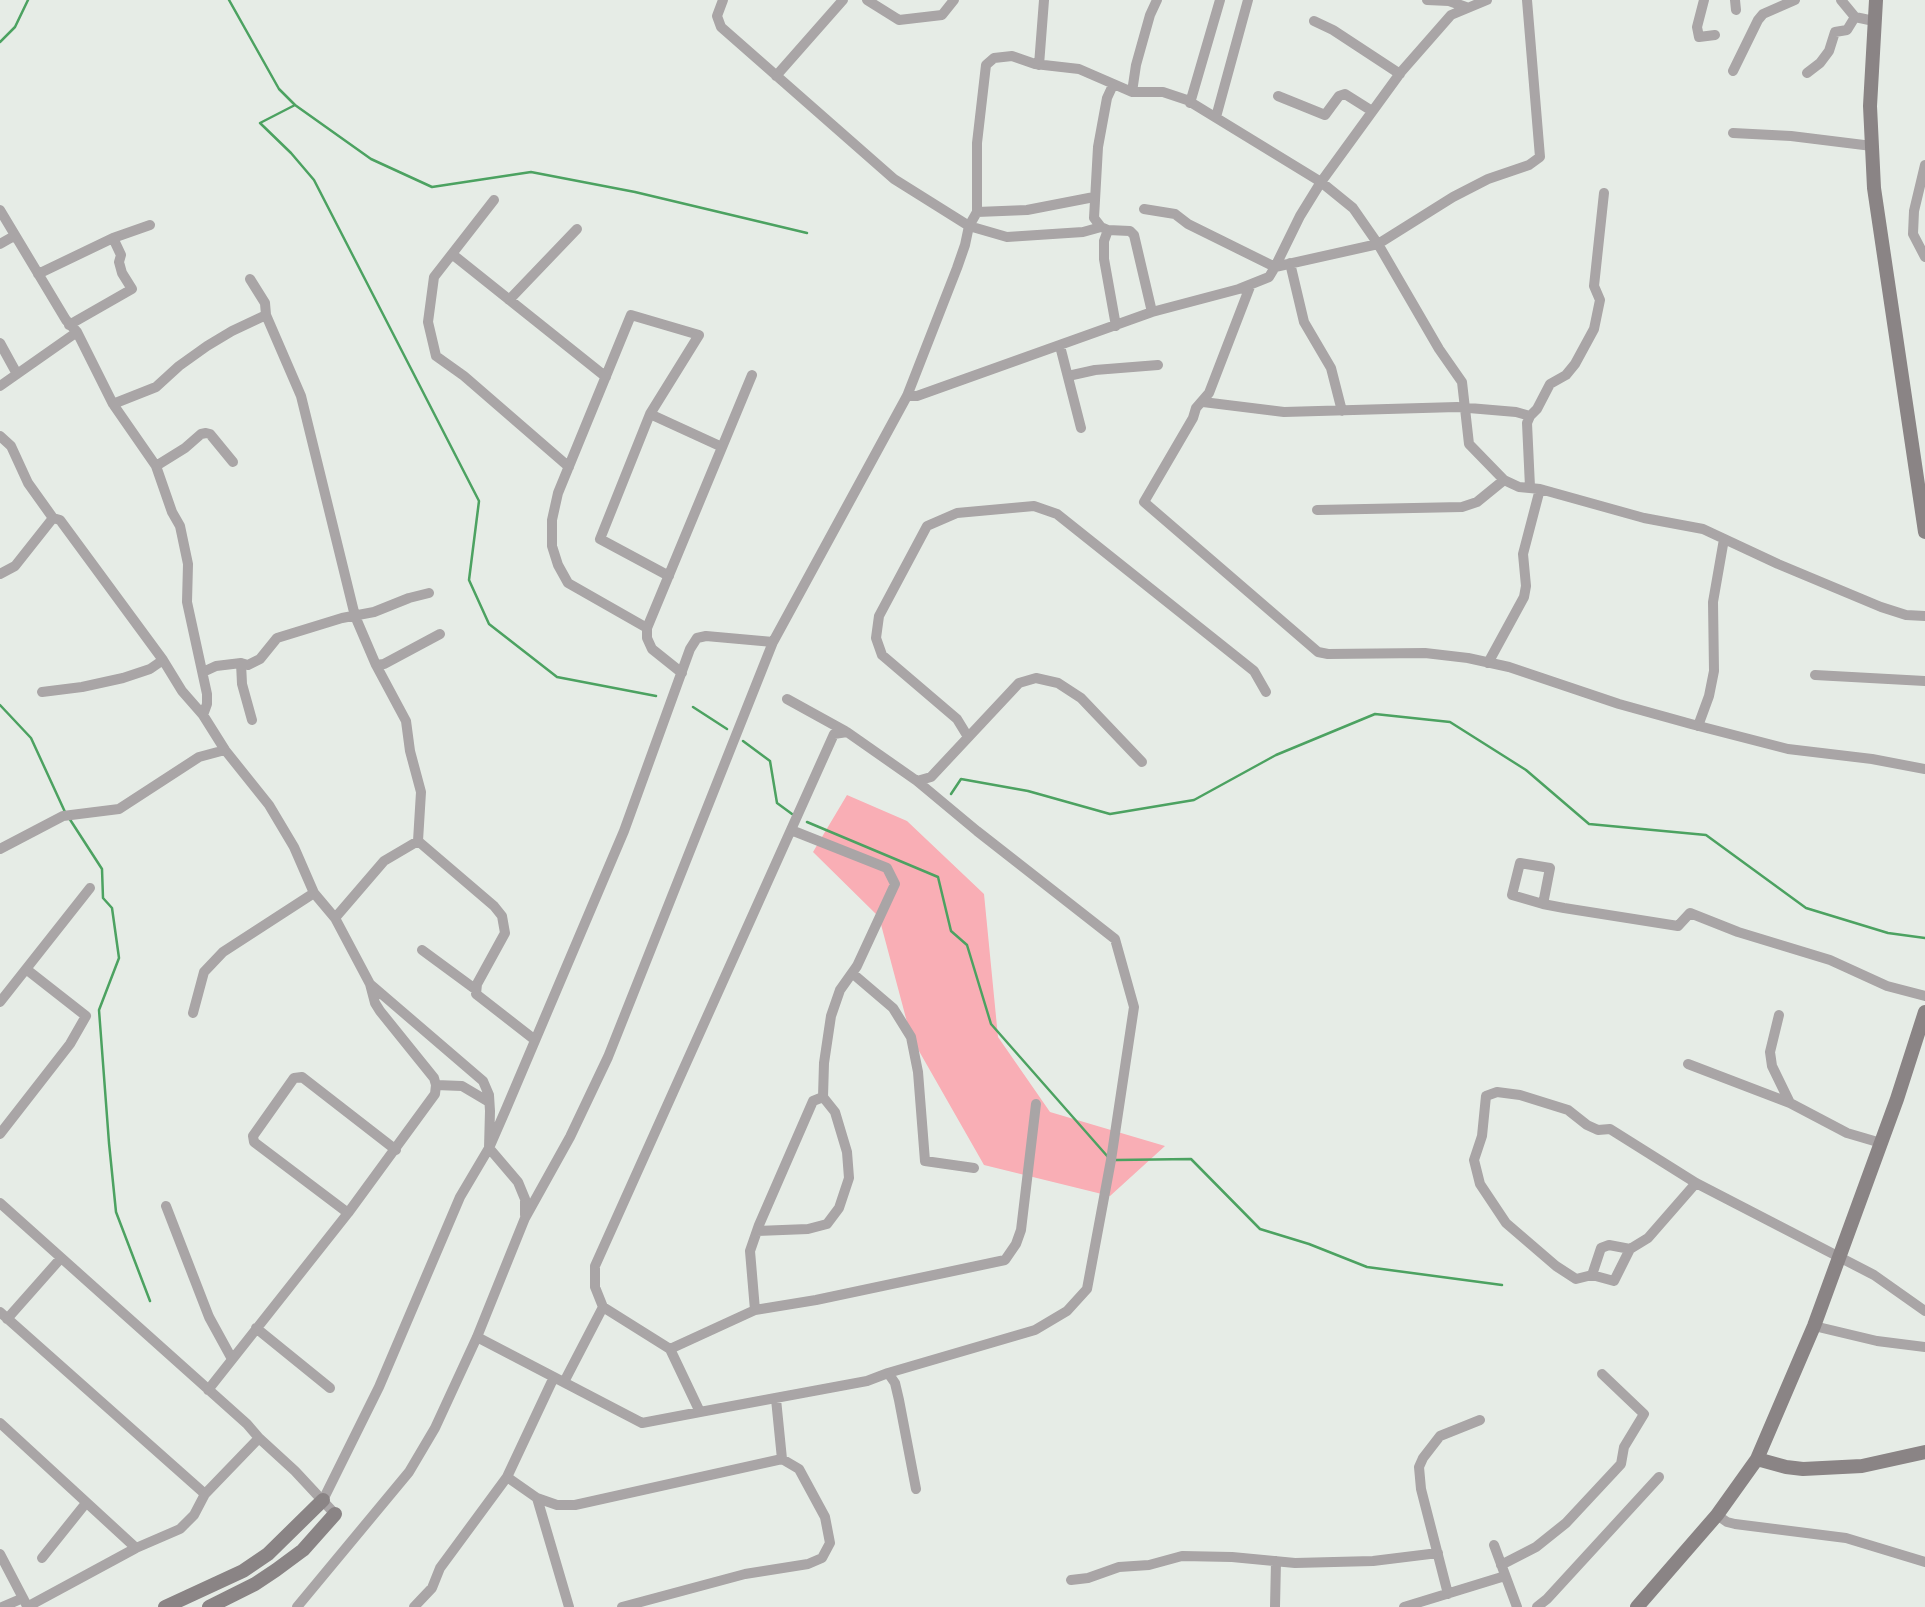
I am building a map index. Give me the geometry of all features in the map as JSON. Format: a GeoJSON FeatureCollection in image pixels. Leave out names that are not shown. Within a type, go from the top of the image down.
{"type":"FeatureCollection","features":[{"type":"Feature","properties":{"kind":"main road"},"geometry":{"type":"LineString","coordinates":[[1876,0],[1870,106],[1874,188],[1921,483],[1925,532]]}},
{"type":"Feature","properties":{"kind":"main road"},"geometry":{"type":"LineString","coordinates":[[1637,1607],[1717,1515],[1757,1459],[1814,1326],[1881,1143],[1925,1012]]}},
{"type":"Feature","properties":{"kind":"main road"},"geometry":{"type":"LineString","coordinates":[[1757,1459],[1803,1469],[1862,1466],[1925,1452]]}},
{"type":"Feature","properties":{"kind":"main road"},"geometry":{"type":"LineString","coordinates":[[165,1607],[243,1571],[268,1554],[323,1500]]}},
{"type":"Feature","properties":{"kind":"main road"},"geometry":{"type":"LineString","coordinates":[[209,1607],[255,1584],[276,1570],[303,1549],[335,1514]]}},
{"type":"Feature","properties":{"kind":"street"},"geometry":{"type":"LineString","coordinates":[[723,0],[717,16],[721,27],[894,179],[969,226],[1006,236],[1104,229],[1130,231],[1134,235],[1152,313]]}},
{"type":"Feature","properties":{"kind":"street"},"geometry":{"type":"LineString","coordinates":[[776,76],[843,0]]}},
{"type":"Feature","properties":{"kind":"street"},"geometry":{"type":"LineString","coordinates":[[867,0],[899,20],[942,16],[954,0]]}},
{"type":"Feature","properties":{"kind":"street"},"geometry":{"type":"LineString","coordinates":[[1036,60],[1044,0]]}},
{"type":"Feature","properties":{"kind":"street"},"geometry":{"type":"LineString","coordinates":[[1132,92],[1136,65],[1157,0]]}},
{"type":"Feature","properties":{"kind":"street"},"geometry":{"type":"LineString","coordinates":[[1191,103],[1220,0]]}},
{"type":"Feature","properties":{"kind":"street"},"geometry":{"type":"LineString","coordinates":[[1216,117],[1248,0]]}},
{"type":"Feature","properties":{"kind":"street"},"geometry":{"type":"LineString","coordinates":[[1427,0],[1450,1],[1466,7]]}},
{"type":"Feature","properties":{"kind":"street"},"geometry":{"type":"LineString","coordinates":[[907,396],[917,396],[1152,313],[1269,277],[1321,182],[1399,74],[1451,15],[1487,0]]}},
{"type":"Feature","properties":{"kind":"street"},"geometry":{"type":"LineString","coordinates":[[1144,209],[1175,214],[1188,224],[1275,267],[1378,244],[1453,197],[1488,179],[1529,165],[1540,157],[1527,0]]}},
{"type":"Feature","properties":{"kind":"street"},"geometry":{"type":"LineString","coordinates":[[1704,0],[1697,27],[1699,37],[1715,35]]}},
{"type":"Feature","properties":{"kind":"street"},"geometry":{"type":"LineString","coordinates":[[1733,71],[1747,38],[1763,14],[1795,0]]}},
{"type":"Feature","properties":{"kind":"street"},"geometry":{"type":"LineString","coordinates":[[1841,0],[1856,17],[1874,20]]}},
{"type":"Feature","properties":{"kind":"street"},"geometry":{"type":"LineString","coordinates":[[1807,73],[1820,63],[1829,51],[1835,32],[1847,30],[1856,17]]}},
{"type":"Feature","properties":{"kind":"street"},"geometry":{"type":"LineString","coordinates":[[1314,21],[1333,30],[1399,74]]}},
{"type":"Feature","properties":{"kind":"street"},"geometry":{"type":"LineString","coordinates":[[297,1607],[409,1472],[435,1428],[477,1337],[524,1218],[570,1137],[608,1057],[773,642],[907,396],[957,268],[969,226],[977,212],[978,143],[986,65],[1001,56],[1036,60],[1085,71],[1132,92],[1163,92],[1216,117],[1321,182],[1353,208],[1378,244],[1439,349],[1457,372],[1462,382],[1469,444],[1504,480],[1519,487],[1535,488],[1644,518],[1703,529],[1896,613],[1925,616]]}},
{"type":"Feature","properties":{"kind":"street"},"geometry":{"type":"LineString","coordinates":[[1113,85],[1107,98],[1098,147],[1094,218],[1104,229],[1104,259],[1116,326]]}},
{"type":"Feature","properties":{"kind":"street"},"geometry":{"type":"LineString","coordinates":[[1278,96],[1325,116],[1339,96],[1345,94],[1372,111]]}},
{"type":"Feature","properties":{"kind":"street"},"geometry":{"type":"LineString","coordinates":[[1733,133],[1791,136],[1872,146]]}},
{"type":"Feature","properties":{"kind":"street"},"geometry":{"type":"LineString","coordinates":[[1925,165],[1914,211],[1913,234],[1925,257]]}},
{"type":"Feature","properties":{"kind":"street"},"geometry":{"type":"LineString","coordinates":[[1488,663],[1524,597],[1526,586],[1523,554],[1535,488],[1526,429],[1530,416],[1538,409],[1550,384],[1566,375],[1575,364],[1594,329],[1600,300],[1594,286],[1604,193]]}},
{"type":"Feature","properties":{"kind":"street"},"geometry":{"type":"LineString","coordinates":[[977,212],[1027,210],[1094,197]]}},
{"type":"Feature","properties":{"kind":"street"},"geometry":{"type":"LineString","coordinates":[[494,200],[435,276],[428,322],[436,356],[464,376],[569,467]]}},
{"type":"Feature","properties":{"kind":"street"},"geometry":{"type":"LineString","coordinates":[[0,210],[73,328],[113,404],[156,466],[172,512],[180,526],[186,549],[187,602],[203,672],[207,704],[203,715]]}},
{"type":"Feature","properties":{"kind":"street"},"geometry":{"type":"LineString","coordinates":[[38,274],[113,238],[150,225]]}},
{"type":"Feature","properties":{"kind":"street"},"geometry":{"type":"LineString","coordinates":[[509,300],[577,229]]}},
{"type":"Feature","properties":{"kind":"street"},"geometry":{"type":"LineString","coordinates":[[0,244],[14,236]]}},
{"type":"Feature","properties":{"kind":"street"},"geometry":{"type":"LineString","coordinates":[[0,386],[73,328],[132,289],[122,273],[119,262],[121,255],[113,238]]}},
{"type":"Feature","properties":{"kind":"street"},"geometry":{"type":"LineString","coordinates":[[452,254],[606,377]]}},
{"type":"Feature","properties":{"kind":"street"},"geometry":{"type":"LineString","coordinates":[[1290,262],[1304,322],[1331,368],[1342,411]]}},
{"type":"Feature","properties":{"kind":"street"},"geometry":{"type":"LineString","coordinates":[[250,279],[265,303],[266,315],[301,396],[355,616],[376,665],[406,721],[410,751],[421,792],[418,841]]}},
{"type":"Feature","properties":{"kind":"street"},"geometry":{"type":"LineString","coordinates":[[1251,284],[1216,376],[1144,502],[1318,652],[1425,653],[1488,663],[1698,726],[1788,748],[1925,769]]}},
{"type":"Feature","properties":{"kind":"street"},"geometry":{"type":"LineString","coordinates":[[113,404],[156,387],[207,346],[266,315]]}},
{"type":"Feature","properties":{"kind":"street"},"geometry":{"type":"LineString","coordinates":[[647,628],[568,583],[552,546],[552,520],[558,493],[631,315],[699,335],[650,414],[600,538],[669,576]]}},
{"type":"Feature","properties":{"kind":"street"},"geometry":{"type":"LineString","coordinates":[[0,343],[17,374]]}},
{"type":"Feature","properties":{"kind":"street"},"geometry":{"type":"LineString","coordinates":[[1060,346],[1081,428]]}},
{"type":"Feature","properties":{"kind":"street"},"geometry":{"type":"LineString","coordinates":[[1068,376],[1095,370],[1158,365]]}},
{"type":"Feature","properties":{"kind":"street"},"geometry":{"type":"LineString","coordinates":[[682,673],[652,649],[647,628],[752,375]]}},
{"type":"Feature","properties":{"kind":"street"},"geometry":{"type":"LineString","coordinates":[[1203,402],[1284,412],[1465,407],[1530,416]]}},
{"type":"Feature","properties":{"kind":"street"},"geometry":{"type":"LineString","coordinates":[[650,414],[722,447]]}},
{"type":"Feature","properties":{"kind":"street"},"geometry":{"type":"LineString","coordinates":[[156,466],[201,433],[210,434],[233,462]]}},
{"type":"Feature","properties":{"kind":"street"},"geometry":{"type":"LineString","coordinates":[[0,436],[11,446],[29,483],[53,518],[60,520],[163,660],[182,691],[203,715],[225,750],[269,805],[294,847],[314,893],[335,918],[370,984],[380,1011],[434,1078],[436,1085],[435,1094],[396,1150],[208,1390]]}},
{"type":"Feature","properties":{"kind":"street"},"geometry":{"type":"LineString","coordinates":[[1317,510],[1462,508],[1477,502],[1504,480]]}},
{"type":"Feature","properties":{"kind":"street"},"geometry":{"type":"LineString","coordinates":[[968,737],[957,719],[882,655],[876,638],[880,616],[927,526],[957,513],[1034,506],[1057,514],[1254,671],[1266,692]]}},
{"type":"Feature","properties":{"kind":"street"},"geometry":{"type":"LineString","coordinates":[[0,574],[15,566],[53,518]]}},
{"type":"Feature","properties":{"kind":"street"},"geometry":{"type":"LineString","coordinates":[[1698,726],[1709,696],[1714,671],[1713,602],[1724,539]]}},
{"type":"Feature","properties":{"kind":"street"},"geometry":{"type":"LineString","coordinates":[[203,672],[216,666],[241,663],[248,665],[260,659],[277,639],[342,618],[374,612],[429,593]]}},
{"type":"Feature","properties":{"kind":"street"},"geometry":{"type":"LineString","coordinates":[[376,665],[384,664],[440,634]]}},
{"type":"Feature","properties":{"kind":"street"},"geometry":{"type":"LineString","coordinates":[[323,1500],[379,1387],[460,1197],[489,1148],[536,1040],[624,831],[690,649],[697,638],[706,636],[773,642]]}},
{"type":"Feature","properties":{"kind":"street"},"geometry":{"type":"LineString","coordinates":[[42,692],[123,678],[150,669],[163,660]]}},
{"type":"Feature","properties":{"kind":"street"},"geometry":{"type":"LineString","coordinates":[[241,663],[242,684],[252,720]]}},
{"type":"Feature","properties":{"kind":"street"},"geometry":{"type":"LineString","coordinates":[[1815,675],[1925,681]]}},
{"type":"Feature","properties":{"kind":"street"},"geometry":{"type":"LineString","coordinates":[[917,781],[931,777],[1019,683],[1036,678],[1058,683],[1081,698],[1142,762]]}},
{"type":"Feature","properties":{"kind":"street"},"geometry":{"type":"LineString","coordinates":[[477,1337],[642,1423],[867,1381],[1035,1330],[1067,1311],[1087,1289],[1111,1160],[1134,1007],[1115,939],[917,781],[847,732],[787,699]]}},
{"type":"Feature","properties":{"kind":"street"},"geometry":{"type":"LineString","coordinates":[[700,1412],[670,1349],[603,1307],[595,1287],[596,1266],[834,734],[847,732]]}},
{"type":"Feature","properties":{"kind":"street"},"geometry":{"type":"LineString","coordinates":[[0,849],[63,817],[119,809],[199,757],[225,750]]}},
{"type":"Feature","properties":{"kind":"street"},"geometry":{"type":"LineString","coordinates":[[757,1231],[808,1229],[827,1224],[839,1208],[849,1178],[847,1152],[835,1112],[823,1097],[824,1063],[831,1016],[840,990],[852,973],[895,884],[887,868],[791,830]]}},
{"type":"Feature","properties":{"kind":"street"},"geometry":{"type":"LineString","coordinates":[[335,918],[384,861],[418,841]]}},
{"type":"Feature","properties":{"kind":"street"},"geometry":{"type":"LineString","coordinates":[[418,841],[494,906],[502,916],[505,933],[475,989]]}},
{"type":"Feature","properties":{"kind":"street"},"geometry":{"type":"LineString","coordinates":[[1543,904],[1550,868],[1520,863],[1512,894],[1543,904],[1678,926],[1690,913],[1738,933],[1830,960],[1887,986],[1925,996]]}},
{"type":"Feature","properties":{"kind":"street"},"geometry":{"type":"LineString","coordinates":[[0,1002],[90,888]]}},
{"type":"Feature","properties":{"kind":"street"},"geometry":{"type":"LineString","coordinates":[[193,1013],[204,972],[223,952],[314,893]]}},
{"type":"Feature","properties":{"kind":"street"},"geometry":{"type":"LineString","coordinates":[[422,950],[475,989],[476,994],[536,1040]]}},
{"type":"Feature","properties":{"kind":"street"},"geometry":{"type":"LineString","coordinates":[[0,1134],[70,1044],[86,1016],[26,969]]}},
{"type":"Feature","properties":{"kind":"street"},"geometry":{"type":"LineString","coordinates":[[852,973],[893,1008],[911,1037],[918,1072],[925,1161],[974,1168]]}},
{"type":"Feature","properties":{"kind":"street"},"geometry":{"type":"LineString","coordinates":[[370,984],[483,1081],[489,1102],[489,1148],[518,1182],[525,1199],[524,1218]]}},
{"type":"Feature","properties":{"kind":"street"},"geometry":{"type":"LineString","coordinates":[[1779,1015],[1770,1052],[1772,1066],[1790,1103]]}},
{"type":"Feature","properties":{"kind":"street"},"geometry":{"type":"LineString","coordinates":[[1688,1064],[1790,1103],[1847,1133],[1881,1143]]}},
{"type":"Feature","properties":{"kind":"street"},"geometry":{"type":"LineString","coordinates":[[348,1213],[254,1142],[253,1136],[294,1078],[302,1077],[396,1150]]}},
{"type":"Feature","properties":{"kind":"street"},"geometry":{"type":"LineString","coordinates":[[436,1085],[462,1086],[489,1102]]}},
{"type":"Feature","properties":{"kind":"street"},"geometry":{"type":"LineString","coordinates":[[1696,1183],[1648,1238],[1630,1249],[1614,1281],[1592,1275],[1576,1279],[1556,1266],[1506,1223],[1480,1184],[1474,1160],[1482,1136],[1486,1096],[1497,1092],[1520,1096],[1568,1110],[1598,1130],[1610,1129],[1696,1183],[1874,1275],[1925,1311]]}},
{"type":"Feature","properties":{"kind":"street"},"geometry":{"type":"LineString","coordinates":[[755,1310],[750,1251],[813,1101],[823,1097]]}},
{"type":"Feature","properties":{"kind":"street"},"geometry":{"type":"LineString","coordinates":[[670,1349],[755,1310],[816,1300],[1005,1260],[1016,1244],[1021,1230],[1037,1104]]}},
{"type":"Feature","properties":{"kind":"street"},"geometry":{"type":"LineString","coordinates":[[0,1203],[208,1390],[295,1471],[335,1514]]}},
{"type":"Feature","properties":{"kind":"street"},"geometry":{"type":"LineString","coordinates":[[166,1206],[209,1317],[232,1359]]}},
{"type":"Feature","properties":{"kind":"street"},"geometry":{"type":"LineString","coordinates":[[1592,1275],[1601,1248],[1609,1245],[1630,1249]]}},
{"type":"Feature","properties":{"kind":"street"},"geometry":{"type":"LineString","coordinates":[[61,1258],[4,1315],[205,1494]]}},
{"type":"Feature","properties":{"kind":"street"},"geometry":{"type":"LineString","coordinates":[[414,1607],[432,1588],[440,1568],[507,1477],[559,1379],[603,1307]]}},
{"type":"Feature","properties":{"kind":"street"},"geometry":{"type":"LineString","coordinates":[[1814,1326],[1877,1341],[1925,1347]]}},
{"type":"Feature","properties":{"kind":"street"},"geometry":{"type":"LineString","coordinates":[[256,1328],[330,1388]]}},
{"type":"Feature","properties":{"kind":"street"},"geometry":{"type":"LineString","coordinates":[[888,1373],[895,1383],[916,1489]]}},
{"type":"Feature","properties":{"kind":"street"},"geometry":{"type":"LineString","coordinates":[[1404,1607],[1448,1594],[1503,1571],[1566,1523],[1620,1464],[1624,1447],[1644,1414],[1602,1374]]}},
{"type":"Feature","properties":{"kind":"street"},"geometry":{"type":"LineString","coordinates":[[776,1399],[782,1459]]}},
{"type":"Feature","properties":{"kind":"street"},"geometry":{"type":"LineString","coordinates":[[1448,1594],[1421,1489],[1419,1467],[1440,1436],[1480,1420]]}},
{"type":"Feature","properties":{"kind":"street"},"geometry":{"type":"LineString","coordinates":[[0,1423],[136,1548]]}},
{"type":"Feature","properties":{"kind":"street"},"geometry":{"type":"LineString","coordinates":[[2,1607],[26,1604],[136,1548],[180,1529],[194,1515],[205,1494],[259,1438]]}},
{"type":"Feature","properties":{"kind":"street"},"geometry":{"type":"LineString","coordinates":[[507,1477],[537,1498],[557,1505],[575,1505],[782,1459],[799,1469],[825,1517],[830,1543],[822,1558],[808,1564],[746,1574],[622,1607]]}},
{"type":"Feature","properties":{"kind":"street"},"geometry":{"type":"LineString","coordinates":[[1537,1607],[1659,1478]]}},
{"type":"Feature","properties":{"kind":"street"},"geometry":{"type":"LineString","coordinates":[[537,1498],[569,1607]]}},
{"type":"Feature","properties":{"kind":"street"},"geometry":{"type":"LineString","coordinates":[[42,1559],[86,1503]]}},
{"type":"Feature","properties":{"kind":"street"},"geometry":{"type":"LineString","coordinates":[[1717,1515],[1735,1524],[1846,1538],[1925,1562]]}},
{"type":"Feature","properties":{"kind":"street"},"geometry":{"type":"LineString","coordinates":[[1494,1545],[1517,1607]]}},
{"type":"Feature","properties":{"kind":"street"},"geometry":{"type":"LineString","coordinates":[[1071,1580],[1088,1578],[1119,1567],[1149,1565],[1182,1556],[1295,1563],[1373,1561],[1438,1553]]}},
{"type":"Feature","properties":{"kind":"street"},"geometry":{"type":"LineString","coordinates":[[0,1554],[26,1604]]}},
{"type":"Feature","properties":{"kind":"street"},"geometry":{"type":"LineString","coordinates":[[1275,1607],[1276,1561]]}},
{"type":"Feature","properties":{"kind":"shaded area"},"geometry":{"type":"Polygon","coordinates":[[[847,795],[907,821],[984,894],[998,1037],[1050,1112],[1165,1146],[1110,1196],[984,1165],[911,1037],[879,917],[813,852],[847,795]]]}},
{"type":"Feature","properties":{"kind":"waterway"},"geometry":{"type":"LineString","coordinates":[[0,42],[15,27],[28,0]]}},
{"type":"Feature","properties":{"kind":"waterway"},"geometry":{"type":"LineString","coordinates":[[229,0],[279,89],[295,105],[260,123],[314,180],[479,501],[469,580],[489,624],[557,677],[656,696]]}},
{"type":"Feature","properties":{"kind":"waterway"},"geometry":{"type":"LineString","coordinates":[[295,105],[371,159],[432,187],[531,172],[635,192],[807,233]]}},
{"type":"Feature","properties":{"kind":"waterway"},"geometry":{"type":"LineString","coordinates":[[0,705],[31,738],[65,812]]}},
{"type":"Feature","properties":{"kind":"waterway"},"geometry":{"type":"LineString","coordinates":[[693,707],[727,729]]}},
{"type":"Feature","properties":{"kind":"waterway"},"geometry":{"type":"LineString","coordinates":[[951,794],[961,779],[1028,791],[1110,814],[1194,800],[1276,755],[1375,714],[1450,722],[1526,770],[1589,824],[1706,835],[1806,908],[1888,933],[1925,938]]}},
{"type":"Feature","properties":{"kind":"waterway"},"geometry":{"type":"LineString","coordinates":[[743,741],[770,761],[777,803],[792,814]]}},
{"type":"Feature","properties":{"kind":"waterway"},"geometry":{"type":"LineString","coordinates":[[69,818],[102,869],[103,898],[112,908],[119,958],[99,1010],[109,1143],[116,1212],[150,1301]]}},
{"type":"Feature","properties":{"kind":"waterway"},"geometry":{"type":"LineString","coordinates":[[807,822],[938,877],[951,931],[967,945],[991,1024],[1108,1157]]}},
{"type":"Feature","properties":{"kind":"waterway"},"geometry":{"type":"LineString","coordinates":[[1116,1160],[1191,1159],[1260,1229],[1309,1244],[1367,1267],[1502,1285]]}}]}
